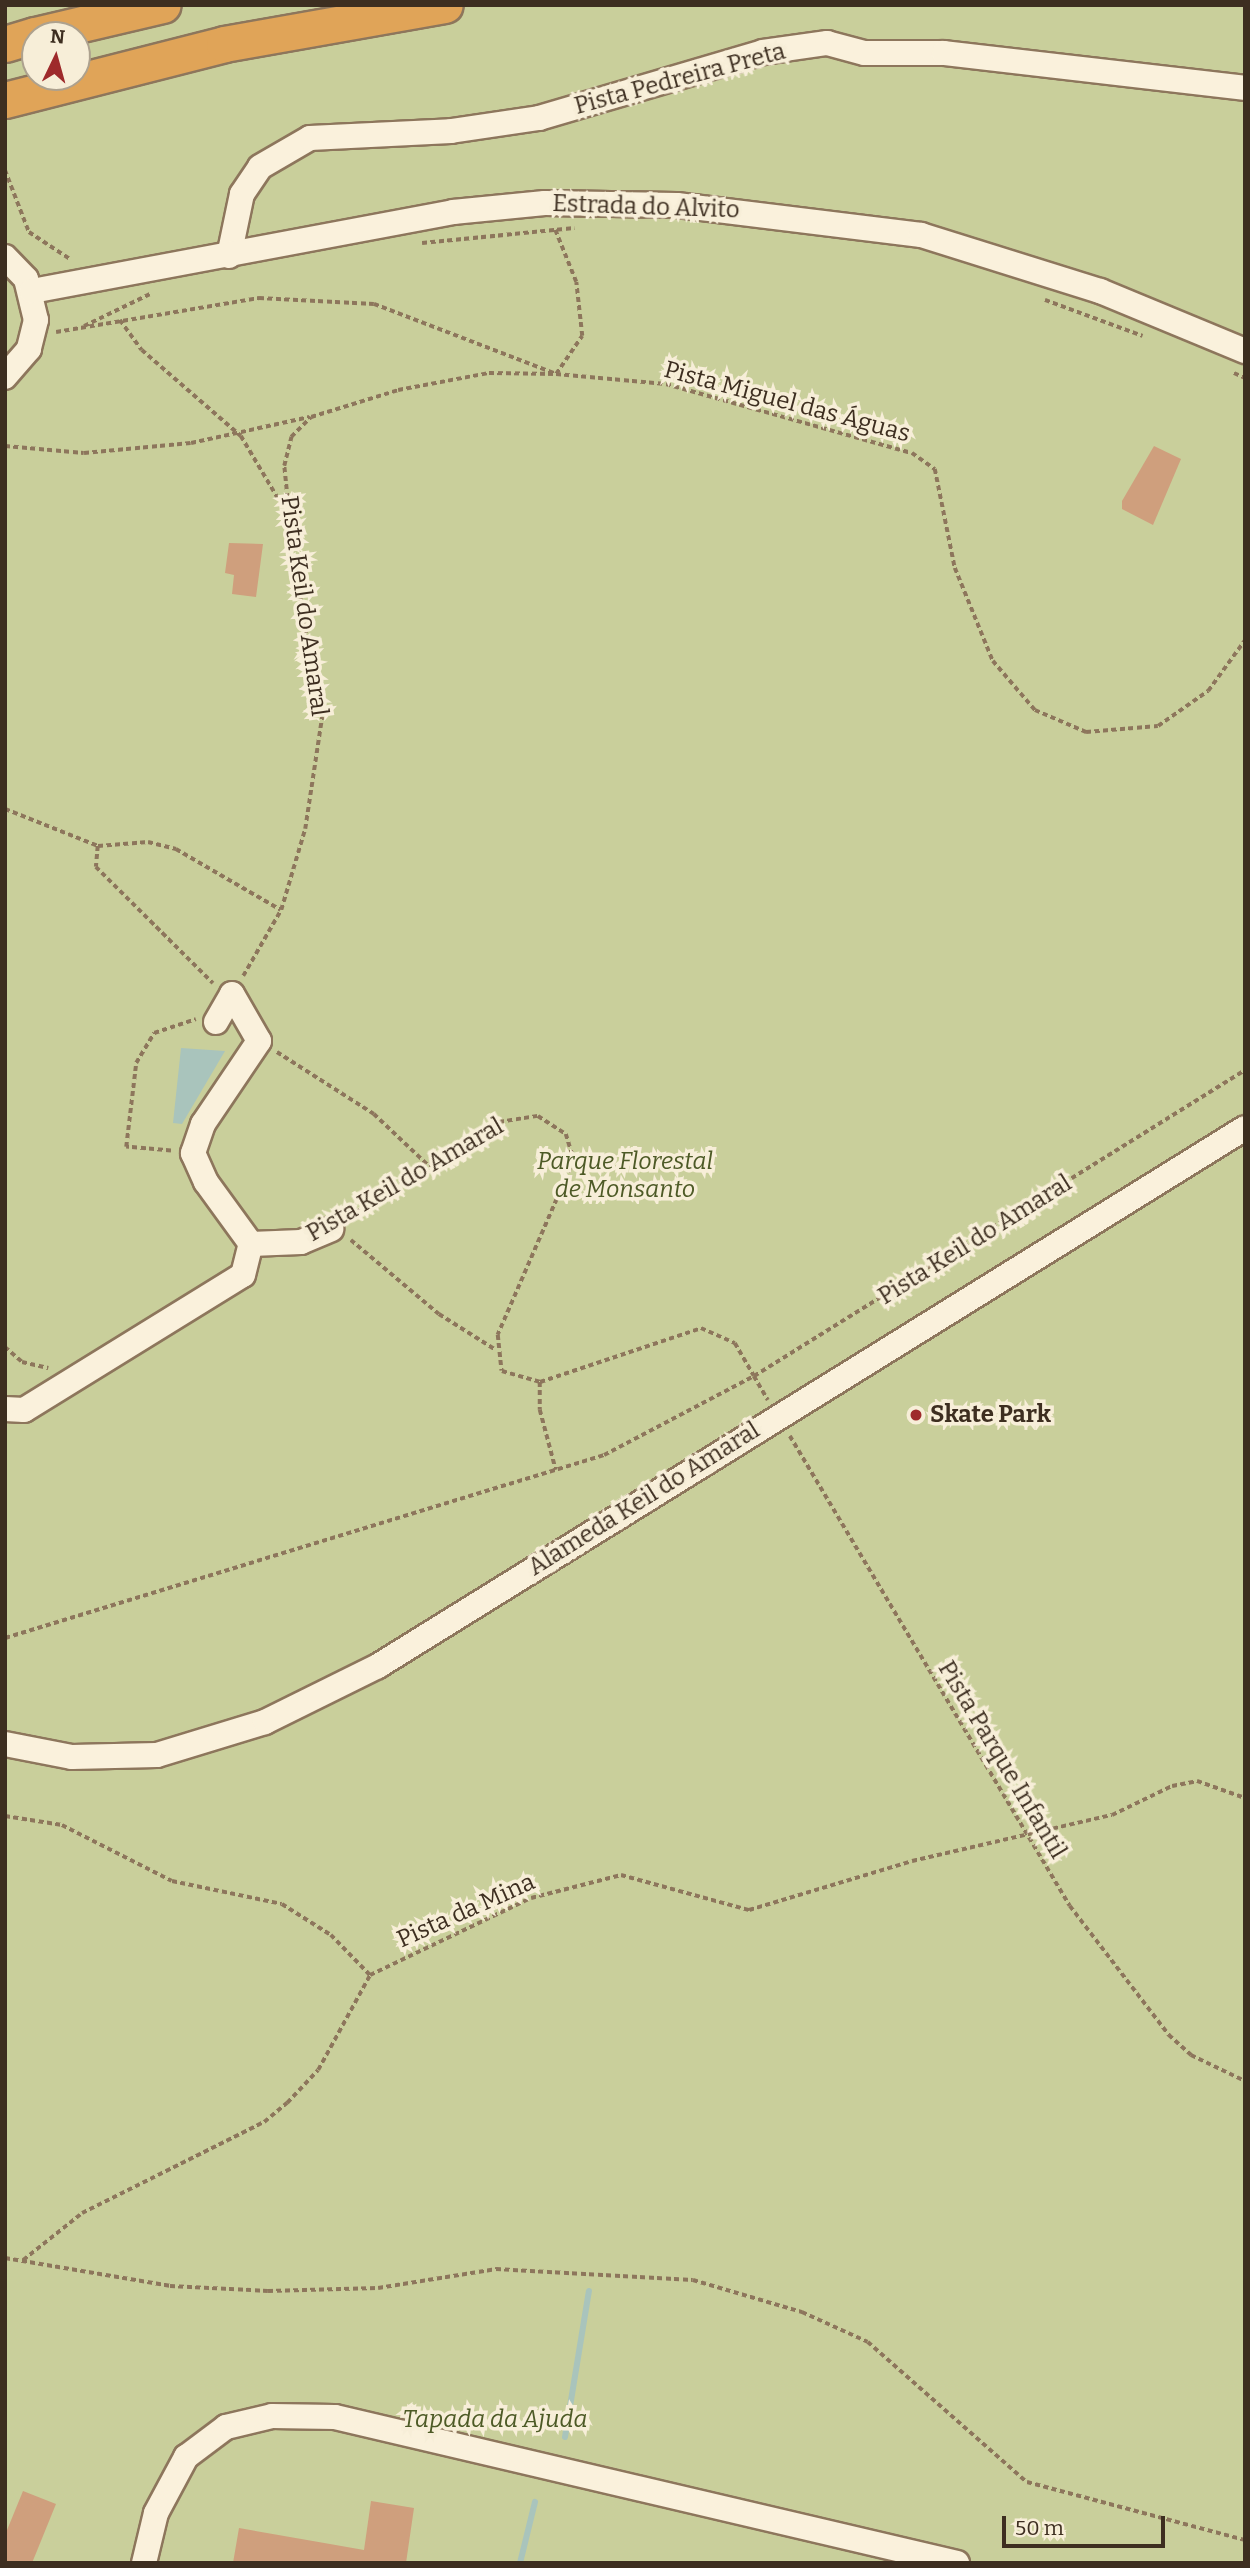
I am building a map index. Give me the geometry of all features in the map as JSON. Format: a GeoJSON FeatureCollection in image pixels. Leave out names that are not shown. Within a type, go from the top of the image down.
{"type":"FeatureCollection","features":[{"type":"Feature","properties":{"kind":"highway"},"geometry":{"type":"LineString","coordinates":[[91,22],[163,5]]}},
{"type":"Feature","properties":{"kind":"highway"},"geometry":{"type":"LineString","coordinates":[[5,100],[224,44],[445,5]]}},
{"type":"Feature","properties":{"kind":"street","name":"Pista Pedreira Preta"},"geometry":{"type":"LineString","coordinates":[[229,256],[242,194],[260,167],[310,138],[451,131],[538,118],[763,52],[827,43],[865,53],[944,53],[1245,88]]}},
{"type":"Feature","properties":{"kind":"street","name":"Estrada do Alvito"},"geometry":{"type":"LineString","coordinates":[[32,291],[481,209],[602,202],[762,211],[934,238],[1100,291],[1245,351]]}},
{"type":"Feature","properties":{"kind":"street"},"geometry":{"type":"LineString","coordinates":[[5,257],[32,291],[34,335],[5,377]]}},
{"type":"Feature","properties":{"kind":"street"},"geometry":{"type":"LineString","coordinates":[[216,1022],[232,994]]}},
{"type":"Feature","properties":{"kind":"street"},"geometry":{"type":"LineString","coordinates":[[5,1409],[24,1410],[243,1275],[251,1244],[205,1182],[194,1153],[203,1124],[259,1041],[232,994]]}},
{"type":"Feature","properties":{"kind":"street","name":"Alameda Keil do Amaral"},"geometry":{"type":"LineString","coordinates":[[5,1744],[72,1757],[157,1755],[265,1722],[378,1666],[777,1414],[1245,1128]]}},
{"type":"Feature","properties":{"kind":"street","name":"Pista Keil do Amaral"},"geometry":{"type":"LineString","coordinates":[[251,1244],[301,1242],[331,1229]]}},
{"type":"Feature","properties":{"kind":"street"},"geometry":{"type":"LineString","coordinates":[[144,2563],[156,2513],[186,2457],[226,2427],[272,2416],[335,2417],[957,2563]]}},
{"type":"Feature","properties":{"kind":"path"},"geometry":{"type":"LineString","coordinates":[[5,170],[29,232],[45,247],[78,260]]}},
{"type":"Feature","properties":{"kind":"path"},"geometry":{"type":"LineString","coordinates":[[406,245],[578,228]]}},
{"type":"Feature","properties":{"kind":"path"},"geometry":{"type":"LineString","coordinates":[[5,446],[84,453],[241,436],[398,390],[489,373],[556,374],[582,336],[576,282],[555,230]]}},
{"type":"Feature","properties":{"kind":"path","name":"Pista Miguel das Águas"},"geometry":{"type":"LineString","coordinates":[[162,289],[82,327],[259,298],[318,296],[434,322],[556,374],[666,384],[912,453],[935,469],[958,579],[993,661],[1035,710],[1086,732],[1158,726],[1208,691],[1245,640]]}},
{"type":"Feature","properties":{"kind":"path"},"geometry":{"type":"LineString","coordinates":[[1034,296],[1149,338]]}},
{"type":"Feature","properties":{"kind":"path"},"geometry":{"type":"LineString","coordinates":[[121,320],[142,350],[241,436],[289,515]]}},
{"type":"Feature","properties":{"kind":"path"},"geometry":{"type":"LineString","coordinates":[[1222,368],[1245,378]]}},
{"type":"Feature","properties":{"kind":"path","name":"Pista Keil do Amaral"},"geometry":{"type":"LineString","coordinates":[[232,994],[281,910],[304,829],[322,717],[300,600],[297,536],[289,515],[284,466],[291,438],[311,417]]}},
{"type":"Feature","properties":{"kind":"path"},"geometry":{"type":"LineString","coordinates":[[5,809],[98,846],[148,842],[176,849],[281,910]]}},
{"type":"Feature","properties":{"kind":"path"},"geometry":{"type":"LineString","coordinates":[[98,846],[96,867],[197,973],[232,994]]}},
{"type":"Feature","properties":{"kind":"path"},"geometry":{"type":"LineString","coordinates":[[194,1153],[126,1147],[136,1063],[155,1032],[170,1024],[216,1022]]}},
{"type":"Feature","properties":{"kind":"path"},"geometry":{"type":"LineString","coordinates":[[259,1041],[374,1114],[429,1166]]}},
{"type":"Feature","properties":{"kind":"path","name":"Pista Keil do Amaral"},"geometry":{"type":"LineString","coordinates":[[5,1638],[604,1455],[754,1376],[1245,1070]]}},
{"type":"Feature","properties":{"kind":"path","name":"Pista Keil do Amaral"},"geometry":{"type":"LineString","coordinates":[[331,1229],[429,1166],[518,1116],[555,1123],[572,1147],[571,1174],[496,1350]]}},
{"type":"Feature","properties":{"kind":"path"},"geometry":{"type":"LineString","coordinates":[[1102,1161],[1106,1166]]}},
{"type":"Feature","properties":{"kind":"path"},"geometry":{"type":"LineString","coordinates":[[331,1229],[373,1252],[439,1314],[496,1350],[502,1371],[540,1382],[701,1328],[735,1343],[754,1376]]}},
{"type":"Feature","properties":{"kind":"path"},"geometry":{"type":"LineString","coordinates":[[5,1347],[22,1363],[54,1368],[68,1384]]}},
{"type":"Feature","properties":{"kind":"path","name":"Pista Parque Infantil"},"geometry":{"type":"LineString","coordinates":[[754,1376],[1026,1837],[1125,1982],[1169,2035],[1191,2055],[1245,2081]]}},
{"type":"Feature","properties":{"kind":"path"},"geometry":{"type":"LineString","coordinates":[[540,1382],[540,1410],[556,1470]]}},
{"type":"Feature","properties":{"kind":"path","name":"Pista da Mina"},"geometry":{"type":"LineString","coordinates":[[370,1975],[531,1898],[587,1880],[621,1875],[661,1881],[749,1910],[886,1867],[1026,1837],[1112,1815],[1197,1781],[1245,1798]]}},
{"type":"Feature","properties":{"kind":"path"},"geometry":{"type":"LineString","coordinates":[[5,1816],[62,1825],[172,1881],[282,1904],[331,1935],[370,1975],[318,2070],[287,2103],[264,2122],[82,2213],[23,2260]]}},
{"type":"Feature","properties":{"kind":"path"},"geometry":{"type":"LineString","coordinates":[[5,2258],[170,2287],[268,2291],[378,2288],[496,2269],[693,2280],[803,2312],[868,2342],[1027,2482],[1245,2540]]}},
{"type":"Feature","properties":{"kind":"green space","name":"Parque Florestal de Monsanto"},"geometry":{"type":"Polygon","coordinates":[[[5,5],[1245,5],[1245,2563],[5,2563],[5,5]]]}},
{"type":"Feature","properties":{"kind":"water"},"geometry":{"type":"Polygon","coordinates":[[[181,1048],[225,1051],[182,1124],[173,1123],[181,1048]]]}},
{"type":"Feature","properties":{"kind":"building"},"geometry":{"type":"Polygon","coordinates":[[[1154,446],[1181,459],[1153,525],[1122,509],[1122,501],[1154,446]]]}},
{"type":"Feature","properties":{"kind":"building"},"geometry":{"type":"Polygon","coordinates":[[[229,543],[263,544],[256,597],[232,594],[234,575],[225,573],[229,543]]]}},
{"type":"Feature","properties":{"kind":"building"},"geometry":{"type":"Polygon","coordinates":[[[23,2491],[56,2504],[32,2563],[5,2563],[5,2535],[23,2491]]]}},
{"type":"Feature","properties":{"kind":"building"},"geometry":{"type":"Polygon","coordinates":[[[371,2501],[414,2508],[406,2563],[233,2563],[239,2528],[364,2550],[371,2501]]]}},
{"type":"Feature","properties":{"kind":"waterway"},"geometry":{"type":"LineString","coordinates":[[565,2437],[589,2291]]}},
{"type":"Feature","properties":{"kind":"waterway"},"geometry":{"type":"LineString","coordinates":[[520,2563],[535,2502]]}},
{"type":"Feature","properties":{"kind":"place","name":"Skate Park"},"geometry":{"type":"Point","coordinates":[916,1415]}},
{"type":"Feature","properties":{"kind":"park label","name":"Tapada da Ajuda"},"geometry":{"type":"Point","coordinates":[495,2420]}}]}
